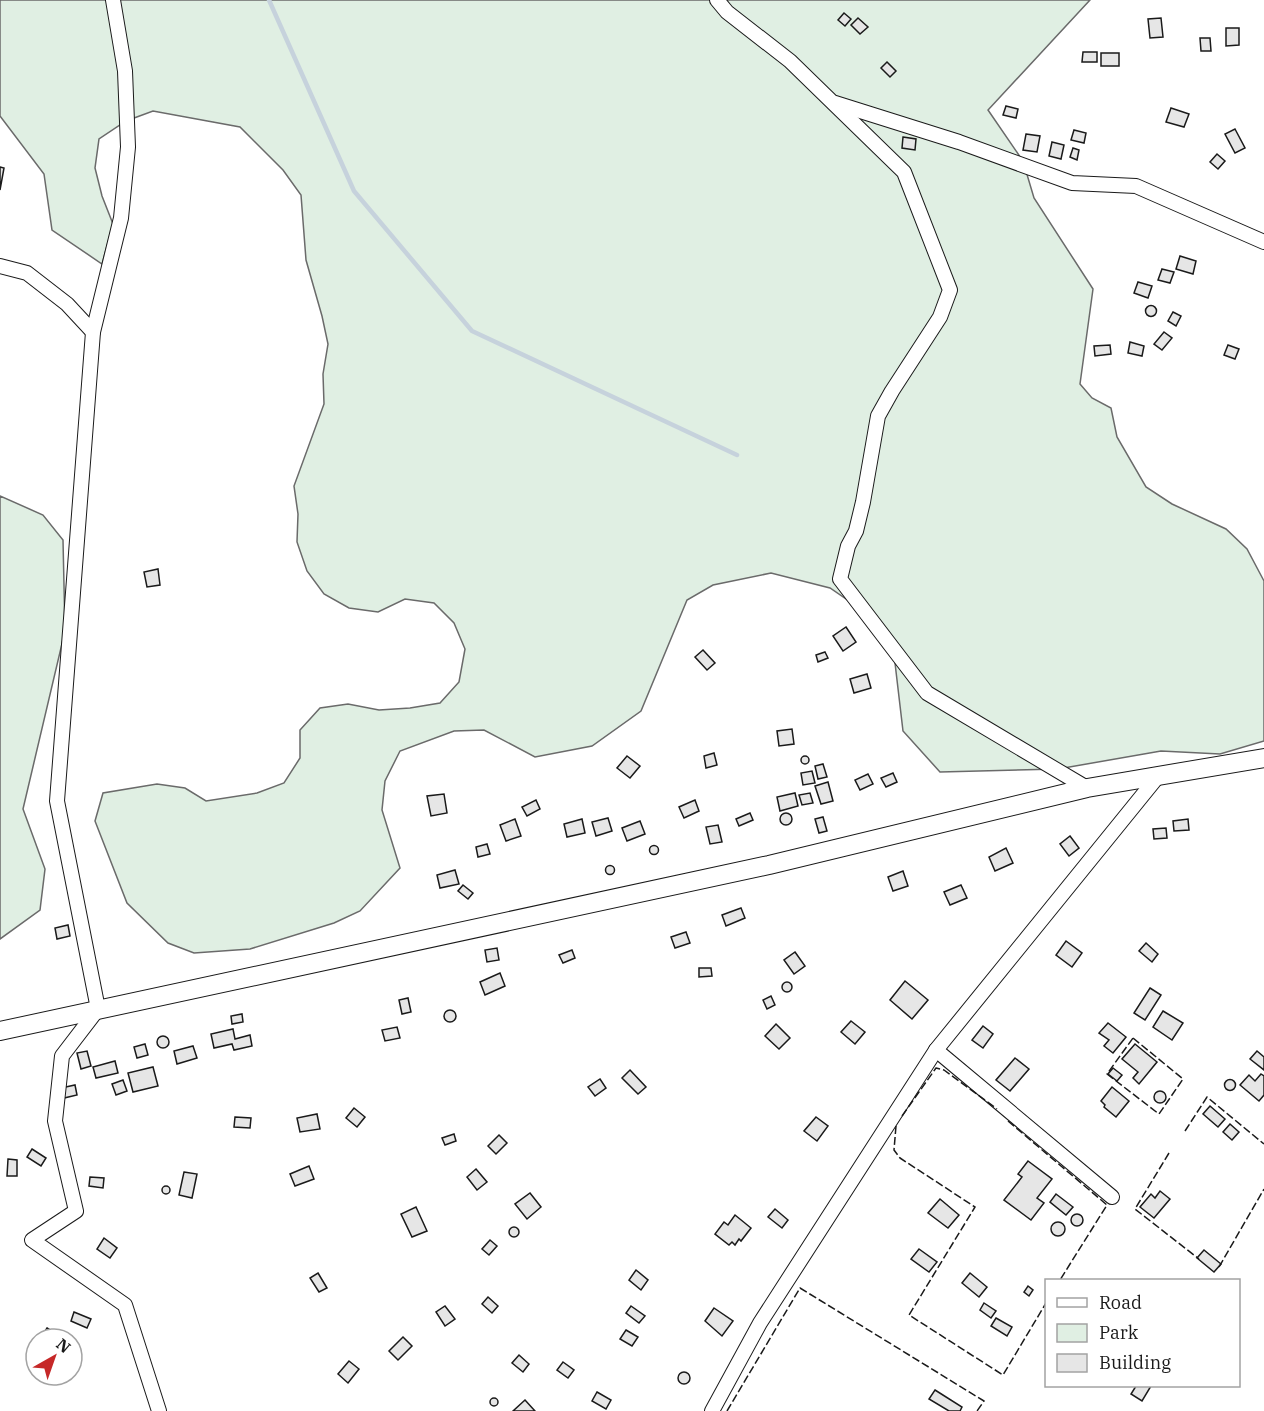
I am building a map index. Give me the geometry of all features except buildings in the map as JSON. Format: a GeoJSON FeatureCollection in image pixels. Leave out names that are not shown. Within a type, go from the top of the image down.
{"type":"FeatureCollection","features":[{"type":"Feature","properties":{"kind":"street"},"geometry":{"type":"LineString","coordinates":[[113,0],[125,71],[128,147],[121,218],[93,332],[57,801],[98,1009],[62,1056],[55,1121],[76,1212],[32,1240],[125,1305],[159,1411]]}},
{"type":"Feature","properties":{"kind":"street"},"geometry":{"type":"LineString","coordinates":[[717,0],[727,12],[790,61],[904,172],[950,290],[940,317],[878,416],[863,502],[840,579],[927,693],[1087,788]]}},
{"type":"Feature","properties":{"kind":"street"},"geometry":{"type":"LineString","coordinates":[[832,102],[959,142],[1072,183],[1136,186],[1264,242]]}},
{"type":"Feature","properties":{"kind":"street"},"geometry":{"type":"LineString","coordinates":[[0,266],[27,273],[67,303],[93,332]]}},
{"type":"Feature","properties":{"kind":"street"},"geometry":{"type":"LineString","coordinates":[[0,1031],[769,865],[1087,788],[1264,759]]}},
{"type":"Feature","properties":{"kind":"street"},"geometry":{"type":"LineString","coordinates":[[712,1411],[760,1323],[936,1050],[1159,775]]}},
{"type":"Feature","properties":{"kind":"street"},"geometry":{"type":"LineString","coordinates":[[936,1050],[1112,1197]]}},
{"type":"Feature","properties":{"kind":"green space"},"geometry":{"type":"Polygon","coordinates":[[[0,0],[1090,0],[988,110],[1023,161],[1034,198],[1093,289],[1080,384],[1092,398],[1111,408],[1117,437],[1146,487],[1172,504],[1226,529],[1247,549],[1264,581],[1264,741],[1220,754],[1161,751],[1058,769],[940,772],[903,731],[893,646],[878,621],[830,588],[771,573],[713,585],[687,600],[641,711],[592,746],[535,757],[484,730],[454,731],[400,751],[385,781],[382,810],[400,868],[360,911],[334,923],[250,949],[194,953],[168,943],[127,903],[95,821],[103,793],[157,784],[185,788],[206,801],[257,793],[284,783],[300,758],[300,730],[320,708],[348,704],[379,710],[440,703],[459,682],[465,649],[454,623],[434,603],[405,599],[378,612],[349,608],[324,594],[307,571],[297,542],[298,514],[294,486],[324,404],[323,374],[328,344],[306,260],[301,195],[283,170],[240,127],[153,111],[126,121],[99,139],[95,168],[102,196],[113,224],[102,264],[52,230],[44,174],[0,116],[0,0]]]}},
{"type":"Feature","properties":{"kind":"green space"},"geometry":{"type":"Polygon","coordinates":[[[0,496],[43,515],[63,540],[65,631],[23,809],[45,869],[40,910],[0,939],[0,496]]]}},
{"type":"Feature","properties":{"kind":"waterway"},"geometry":{"type":"LineString","coordinates":[[269,0],[354,191],[472,331],[737,455]]}},
{"type":"Feature","properties":{"kind":"fence"},"geometry":{"type":"LineString","coordinates":[[1133,1038],[1183,1079],[1159,1114],[1107,1074],[1133,1038]]}},
{"type":"Feature","properties":{"kind":"fence"},"geometry":{"type":"LineString","coordinates":[[902,1116],[936,1068],[944,1070],[997,1109]]}},
{"type":"Feature","properties":{"kind":"fence"},"geometry":{"type":"LineString","coordinates":[[1185,1131],[1207,1097],[1264,1144]]}},
{"type":"Feature","properties":{"kind":"fence"},"geometry":{"type":"LineString","coordinates":[[1008,1121],[1107,1205],[1061,1279]]}},
{"type":"Feature","properties":{"kind":"fence"},"geometry":{"type":"LineString","coordinates":[[896,1126],[894,1150],[900,1158],[975,1207],[909,1315],[1003,1375],[1045,1305]]}},
{"type":"Feature","properties":{"kind":"fence"},"geometry":{"type":"LineString","coordinates":[[1169,1153],[1135,1209],[1199,1259]]}},
{"type":"Feature","properties":{"kind":"fence"},"geometry":{"type":"LineString","coordinates":[[1219,1267],[1264,1189]]}},
{"type":"Feature","properties":{"kind":"fence"},"geometry":{"type":"LineString","coordinates":[[727,1411],[800,1288],[984,1401],[977,1411]]}}]}
